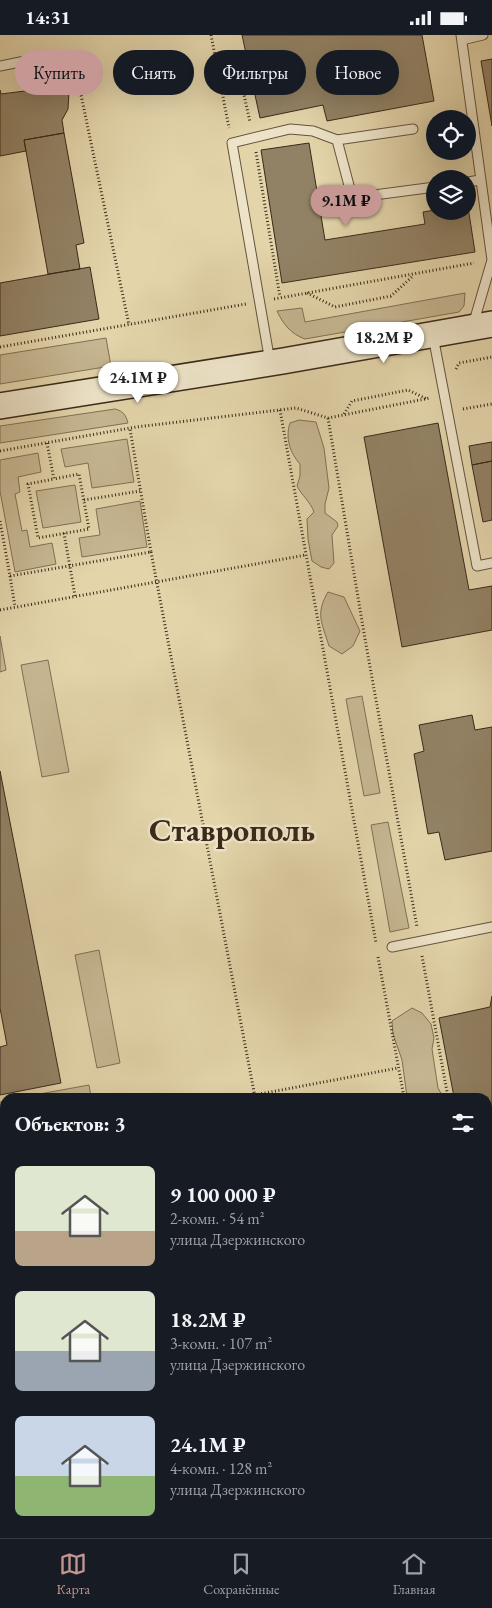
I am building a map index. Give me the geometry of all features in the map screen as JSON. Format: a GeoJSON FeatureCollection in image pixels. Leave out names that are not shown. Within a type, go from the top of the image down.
{"type":"FeatureCollection","features":[{"type":"Feature","properties":{"kind":"main road"},"geometry":{"type":"LineString","coordinates":[[0,406],[270,363],[482,326]]}},
{"type":"Feature","properties":{"kind":"lane"},"geometry":{"type":"LineString","coordinates":[[482,326],[492,260],[461,37],[483,35]]}},
{"type":"Feature","properties":{"kind":"lane"},"geometry":{"type":"LineString","coordinates":[[0,66],[15,63]]}},
{"type":"Feature","properties":{"kind":"lane"},"geometry":{"type":"LineString","coordinates":[[270,363],[232,143],[290,129],[313,131],[337,140],[413,129]]}},
{"type":"Feature","properties":{"kind":"lane"},"geometry":{"type":"LineString","coordinates":[[337,140],[351,193],[359,197],[426,188]]}},
{"type":"Feature","properties":{"kind":"lane"},"geometry":{"type":"LineString","coordinates":[[476,181],[480,180]]}},
{"type":"Feature","properties":{"kind":"lane"},"geometry":{"type":"LineString","coordinates":[[433,335],[477,566],[492,563]]}},
{"type":"Feature","properties":{"kind":"lane"},"geometry":{"type":"LineString","coordinates":[[392,947],[492,927]]}},
{"type":"Feature","properties":{"kind":"path"},"geometry":{"type":"LineString","coordinates":[[212,35],[215,50]]}},
{"type":"Feature","properties":{"kind":"path"},"geometry":{"type":"LineString","coordinates":[[81,95],[129,325]]}},
{"type":"Feature","properties":{"kind":"path"},"geometry":{"type":"LineString","coordinates":[[223,95],[232,143]]}},
{"type":"Feature","properties":{"kind":"path"},"geometry":{"type":"LineString","coordinates":[[244,95],[254,138],[280,297]]}},
{"type":"Feature","properties":{"kind":"path"},"geometry":{"type":"LineString","coordinates":[[306,293],[334,307],[391,296],[414,274]]}},
{"type":"Feature","properties":{"kind":"path"},"geometry":{"type":"LineString","coordinates":[[0,451],[130,429],[296,408],[328,418],[344,415],[428,399],[408,391],[361,399],[352,401],[344,415]]}},
{"type":"Feature","properties":{"kind":"path"},"geometry":{"type":"LineString","coordinates":[[448,411],[492,404]]}},
{"type":"Feature","properties":{"kind":"path"},"geometry":{"type":"LineString","coordinates":[[280,410],[403,1093]]}},
{"type":"Feature","properties":{"kind":"path"},"geometry":{"type":"LineString","coordinates":[[328,418],[365,639],[447,1093]]}},
{"type":"Feature","properties":{"kind":"path"},"geometry":{"type":"LineString","coordinates":[[130,429],[156,581],[254,1093]]}},
{"type":"Feature","properties":{"kind":"path"},"geometry":{"type":"LineString","coordinates":[[47,443],[54,479]]}},
{"type":"Feature","properties":{"kind":"path"},"geometry":{"type":"LineString","coordinates":[[79,474],[89,529],[38,538],[28,484],[54,479],[79,474]]}},
{"type":"Feature","properties":{"kind":"path"},"geometry":{"type":"LineString","coordinates":[[84,500],[140,491]]}},
{"type":"Feature","properties":{"kind":"path"},"geometry":{"type":"LineString","coordinates":[[0,521],[15,607]]}},
{"type":"Feature","properties":{"kind":"path"},"geometry":{"type":"LineString","coordinates":[[64,533],[75,596]]}},
{"type":"Feature","properties":{"kind":"path"},"geometry":{"type":"LineString","coordinates":[[10,576],[151,552]]}},
{"type":"Feature","properties":{"kind":"path"},"geometry":{"type":"LineString","coordinates":[[0,610],[306,555]]}},
{"type":"Feature","properties":{"kind":"path"},"geometry":{"type":"LineString","coordinates":[[275,1093],[398,1068]]}},
{"type":"Feature","properties":{"kind":"shaded area"},"geometry":{"type":"Polygon","coordinates":[[[465,293],[464,306],[459,312],[305,339],[288,328],[277,311],[302,308],[305,322],[465,293]]]}},
{"type":"Feature","properties":{"kind":"shaded area"},"geometry":{"type":"Polygon","coordinates":[[[106,338],[111,366],[0,384],[0,355],[106,338]]]}},
{"type":"Feature","properties":{"kind":"shaded area"},"geometry":{"type":"Polygon","coordinates":[[[115,409],[124,414],[128,423],[0,443],[0,426],[115,409]]]}},
{"type":"Feature","properties":{"kind":"shaded area"},"geometry":{"type":"Polygon","coordinates":[[[299,420],[316,422],[324,448],[329,488],[325,513],[337,522],[338,526],[332,535],[334,563],[329,569],[321,567],[312,561],[307,519],[314,512],[297,486],[300,476],[300,464],[291,450],[288,440],[290,423],[299,420]]]}},
{"type":"Feature","properties":{"kind":"shaded area"},"geometry":{"type":"Polygon","coordinates":[[[127,439],[134,482],[92,488],[88,463],[65,467],[61,449],[127,439]]]}},
{"type":"Feature","properties":{"kind":"shaded area"},"geometry":{"type":"Polygon","coordinates":[[[38,453],[41,472],[18,477],[20,492],[15,494],[22,531],[27,530],[30,547],[52,543],[56,564],[15,572],[0,491],[0,460],[38,453]]]}},
{"type":"Feature","properties":{"kind":"shaded area"},"geometry":{"type":"Polygon","coordinates":[[[75,485],[81,522],[43,528],[36,491],[75,485]]]}},
{"type":"Feature","properties":{"kind":"shaded area"},"geometry":{"type":"Polygon","coordinates":[[[140,501],[147,547],[82,557],[79,538],[100,535],[96,509],[140,501]]]}},
{"type":"Feature","properties":{"kind":"shaded area"},"geometry":{"type":"Polygon","coordinates":[[[328,592],[344,597],[360,631],[353,646],[342,654],[329,646],[322,625],[322,606],[328,592]]]}},
{"type":"Feature","properties":{"kind":"shaded area"},"geometry":{"type":"Polygon","coordinates":[[[0,636],[6,670],[0,672],[0,636]]]}},
{"type":"Feature","properties":{"kind":"shaded area"},"geometry":{"type":"Polygon","coordinates":[[[48,660],[69,772],[42,777],[21,665],[48,660]]]}},
{"type":"Feature","properties":{"kind":"shaded area"},"geometry":{"type":"Polygon","coordinates":[[[362,696],[380,793],[364,796],[346,699],[362,696]]]}},
{"type":"Feature","properties":{"kind":"shaded area"},"geometry":{"type":"Polygon","coordinates":[[[388,822],[409,928],[390,932],[371,825],[388,822]]]}},
{"type":"Feature","properties":{"kind":"shaded area"},"geometry":{"type":"Polygon","coordinates":[[[99,950],[120,1063],[97,1068],[75,955],[99,950]]]}},
{"type":"Feature","properties":{"kind":"shaded area"},"geometry":{"type":"Polygon","coordinates":[[[412,1008],[422,1013],[431,1024],[434,1038],[432,1049],[438,1088],[441,1093],[406,1093],[402,1060],[393,1034],[392,1021],[412,1008]]]}},
{"type":"Feature","properties":{"kind":"shaded area"},"geometry":{"type":"Polygon","coordinates":[[[89,1085],[90,1093],[45,1093],[89,1085]]]}},
{"type":"Feature","properties":{"kind":"building"},"geometry":{"type":"Polygon","coordinates":[[[242,35],[422,35],[434,101],[327,121],[323,105],[260,118],[255,95],[306,95],[306,50],[245,50],[242,35]]]}},
{"type":"Feature","properties":{"kind":"building"},"geometry":{"type":"Polygon","coordinates":[[[492,59],[492,126],[481,61],[492,59]]]}},
{"type":"Feature","properties":{"kind":"building"},"geometry":{"type":"Polygon","coordinates":[[[0,90],[1,94],[15,92],[15,95],[69,95],[68,109],[62,120],[64,133],[24,140],[26,151],[0,156],[0,90]]]}},
{"type":"Feature","properties":{"kind":"building"},"geometry":{"type":"Polygon","coordinates":[[[64,133],[84,243],[76,245],[80,269],[48,274],[24,140],[64,133]]]}},
{"type":"Feature","properties":{"kind":"building"},"geometry":{"type":"Polygon","coordinates":[[[309,143],[325,240],[425,224],[423,212],[426,212],[426,220],[470,220],[475,252],[282,283],[261,150],[309,143]]]}},
{"type":"Feature","properties":{"kind":"building"},"geometry":{"type":"Polygon","coordinates":[[[90,267],[99,319],[0,336],[0,283],[90,267]]]}},
{"type":"Feature","properties":{"kind":"building"},"geometry":{"type":"Polygon","coordinates":[[[438,423],[469,590],[492,586],[492,630],[402,647],[364,437],[438,423]]]}},
{"type":"Feature","properties":{"kind":"building"},"geometry":{"type":"Polygon","coordinates":[[[492,442],[492,461],[472,465],[469,446],[492,442]]]}},
{"type":"Feature","properties":{"kind":"building"},"geometry":{"type":"Polygon","coordinates":[[[492,461],[492,520],[483,522],[472,465],[492,461]]]}},
{"type":"Feature","properties":{"kind":"building"},"geometry":{"type":"Polygon","coordinates":[[[472,715],[475,730],[492,727],[492,851],[445,860],[439,832],[428,834],[414,754],[424,751],[419,725],[472,715]]]}},
{"type":"Feature","properties":{"kind":"building"},"geometry":{"type":"Polygon","coordinates":[[[0,771],[61,1083],[10,1093],[0,1093],[0,1047],[7,1045],[0,1008],[0,771]]]}},
{"type":"Feature","properties":{"kind":"building"},"geometry":{"type":"Polygon","coordinates":[[[492,996],[492,1093],[453,1093],[439,1018],[490,1007],[492,996]]]}},
{"type":"Feature","properties":{"kind":"district","name":"Ставрополь"},"geometry":{"type":"Point","coordinates":[232,830]}}]}
